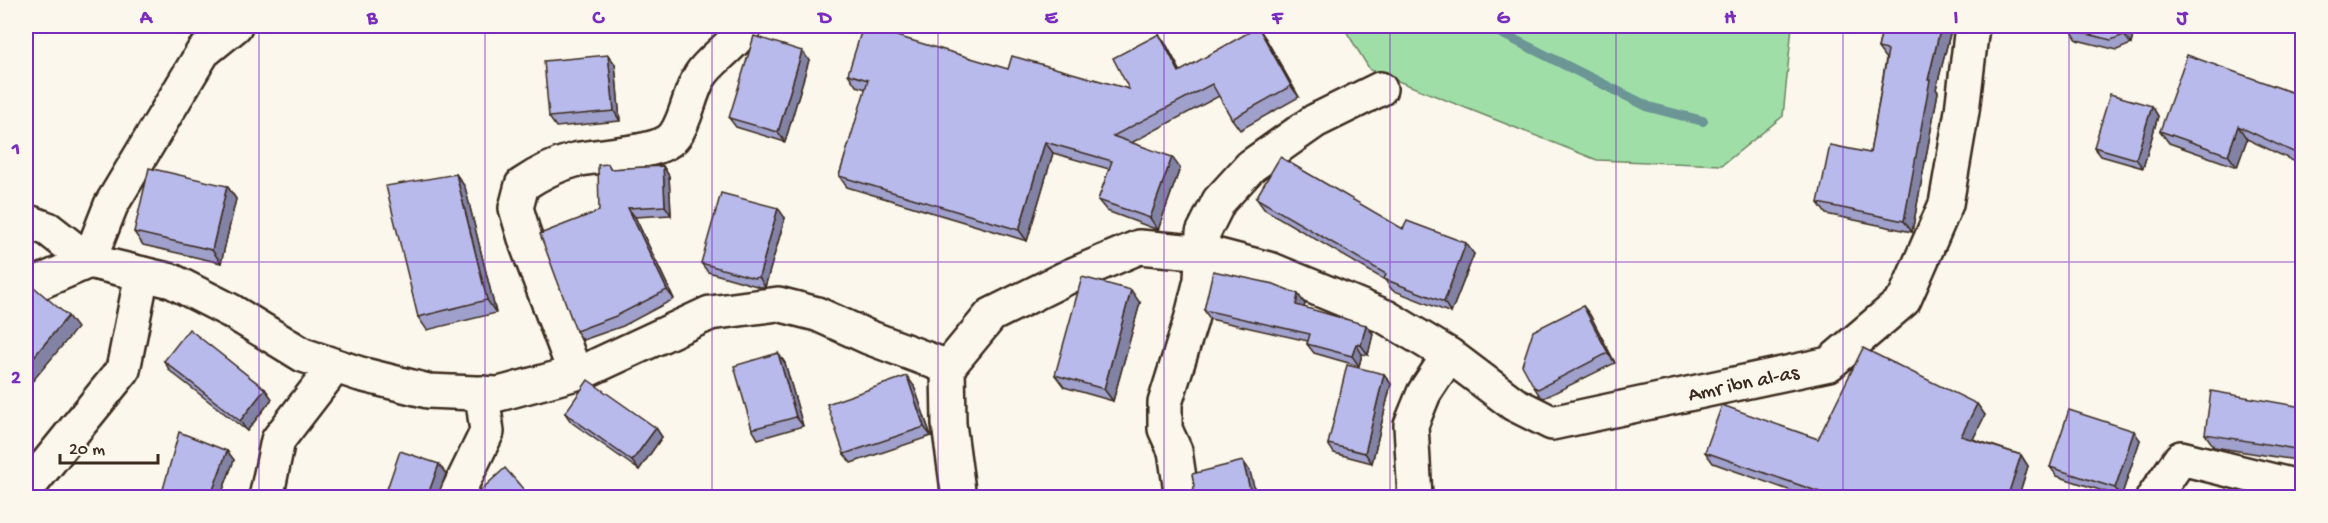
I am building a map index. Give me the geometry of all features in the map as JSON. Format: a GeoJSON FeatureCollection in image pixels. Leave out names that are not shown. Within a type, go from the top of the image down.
{"type":"FeatureCollection","features":[{"type":"Feature","properties":{"kind":"street"},"geometry":{"type":"LineString","coordinates":[[26,288],[89,261],[111,206],[203,52],[235,26]]}},
{"type":"Feature","properties":{"kind":"street"},"geometry":{"type":"LineString","coordinates":[[574,373],[527,245],[516,208],[522,185],[541,173],[575,160],[654,149],[675,137],[700,75],[728,48],[745,26]]}},
{"type":"Feature","properties":{"kind":"street","name":"Amr ibn al-as"},"geometry":{"type":"LineString","coordinates":[[948,367],[991,315],[1070,276],[1139,247],[1202,253],[1282,274],[1386,317],[1449,355],[1514,404],[1552,423],[1829,364],[1904,300],[1946,204],[1962,111],[1972,26]]}},
{"type":"Feature","properties":{"kind":"street"},"geometry":{"type":"LineString","coordinates":[[1182,498],[1175,451],[1165,429],[1165,403],[1201,280],[1203,233],[1219,201],[1251,166],[1315,120],[1380,88]]}},
{"type":"Feature","properties":{"kind":"street"},"geometry":{"type":"LineString","coordinates":[[26,221],[48,229],[89,261],[172,281],[231,311],[303,355],[428,391],[499,394],[587,370],[710,313],[778,304],[817,314],[868,337],[948,367],[949,424],[959,498]]}},
{"type":"Feature","properties":{"kind":"street"},"geometry":{"type":"LineString","coordinates":[[26,490],[123,370],[142,274]]}},
{"type":"Feature","properties":{"kind":"street"},"geometry":{"type":"LineString","coordinates":[[1415,498],[1411,425],[1424,393],[1449,355]]}},
{"type":"Feature","properties":{"kind":"street"},"geometry":{"type":"LineString","coordinates":[[266,498],[278,440],[335,366]]}},
{"type":"Feature","properties":{"kind":"street"},"geometry":{"type":"LineString","coordinates":[[455,498],[487,432],[482,393]]}},
{"type":"Feature","properties":{"kind":"street"},"geometry":{"type":"LineString","coordinates":[[2152,498],[2181,458],[2302,488]]}},
{"type":"Feature","properties":{"kind":"green space"},"geometry":{"type":"Polygon","coordinates":[[[1343,26],[1792,26],[1783,116],[1722,165],[1597,160],[1370,70],[1343,26]]]}},
{"type":"Feature","properties":{"kind":"building"},"geometry":{"type":"Polygon","coordinates":[[[863,26],[1008,69],[1012,56],[1129,89],[1113,58],[1159,34],[1179,72],[1258,27],[1291,86],[1232,119],[1212,84],[1113,136],[1172,157],[1150,218],[1098,200],[1112,161],[1045,142],[1019,230],[839,176],[868,80],[848,74],[863,26]]]}},
{"type":"Feature","properties":{"kind":"building"},"geometry":{"type":"Polygon","coordinates":[[[1883,26],[1941,26],[1928,80],[1930,80],[1904,221],[1818,203],[1830,145],[1870,153],[1888,50],[1878,48],[1883,26]]]}},
{"type":"Feature","properties":{"kind":"building"},"geometry":{"type":"Polygon","coordinates":[[[2072,26],[2126,26],[2124,35],[2111,40],[2071,30],[2072,26]]]}},
{"type":"Feature","properties":{"kind":"building"},"geometry":{"type":"Polygon","coordinates":[[[754,36],[802,51],[778,132],[729,118],[754,36]]]}},
{"type":"Feature","properties":{"kind":"building"},"geometry":{"type":"Polygon","coordinates":[[[608,55],[614,111],[549,117],[544,61],[608,55]]]}},
{"type":"Feature","properties":{"kind":"building"},"geometry":{"type":"Polygon","coordinates":[[[2187,55],[2294,93],[2302,74],[2302,156],[2238,126],[2228,155],[2160,131],[2187,55]]]}},
{"type":"Feature","properties":{"kind":"building"},"geometry":{"type":"Polygon","coordinates":[[[2110,94],[2152,106],[2136,159],[2094,147],[2110,94]]]}},
{"type":"Feature","properties":{"kind":"building"},"geometry":{"type":"Polygon","coordinates":[[[1280,157],[1403,229],[1407,221],[1466,243],[1444,302],[1384,279],[1386,274],[1256,198],[1280,157]]]}},
{"type":"Feature","properties":{"kind":"building"},"geometry":{"type":"Polygon","coordinates":[[[608,164],[610,169],[663,166],[665,206],[628,208],[667,290],[616,316],[576,331],[540,234],[599,211],[598,165],[608,164]]]}},
{"type":"Feature","properties":{"kind":"building"},"geometry":{"type":"Polygon","coordinates":[[[149,168],[227,186],[212,250],[134,232],[149,168]]]}},
{"type":"Feature","properties":{"kind":"building"},"geometry":{"type":"Polygon","coordinates":[[[456,174],[487,300],[418,317],[386,186],[456,174]]]}},
{"type":"Feature","properties":{"kind":"building"},"geometry":{"type":"Polygon","coordinates":[[[721,193],[778,208],[759,277],[754,278],[701,263],[721,193]]]}},
{"type":"Feature","properties":{"kind":"building"},"geometry":{"type":"Polygon","coordinates":[[[1213,271],[1274,284],[1298,294],[1296,305],[1366,325],[1361,345],[1356,344],[1352,356],[1307,344],[1310,334],[1204,310],[1213,271]]]}},
{"type":"Feature","properties":{"kind":"building"},"geometry":{"type":"Polygon","coordinates":[[[1082,277],[1131,290],[1104,389],[1055,375],[1082,277]]]}},
{"type":"Feature","properties":{"kind":"building"},"geometry":{"type":"Polygon","coordinates":[[[35,288],[68,316],[26,366],[26,292],[35,288]]]}},
{"type":"Feature","properties":{"kind":"building"},"geometry":{"type":"Polygon","coordinates":[[[1583,306],[1608,353],[1538,389],[1534,387],[1522,365],[1533,331],[1583,306]]]}},
{"type":"Feature","properties":{"kind":"building"},"geometry":{"type":"Polygon","coordinates":[[[189,329],[265,389],[240,421],[164,361],[189,329]]]}},
{"type":"Feature","properties":{"kind":"building"},"geometry":{"type":"Polygon","coordinates":[[[1863,348],[1977,404],[1961,436],[2021,455],[2007,498],[1823,498],[1825,494],[1705,452],[1722,405],[1818,439],[1863,348]]]}},
{"type":"Feature","properties":{"kind":"building"},"geometry":{"type":"Polygon","coordinates":[[[778,353],[796,417],[752,429],[734,366],[778,353]]]}},
{"type":"Feature","properties":{"kind":"building"},"geometry":{"type":"Polygon","coordinates":[[[1347,365],[1384,374],[1365,453],[1328,444],[1347,365]]]}},
{"type":"Feature","properties":{"kind":"building"},"geometry":{"type":"Polygon","coordinates":[[[907,376],[924,427],[844,454],[827,404],[907,376]]]}},
{"type":"Feature","properties":{"kind":"building"},"geometry":{"type":"Polygon","coordinates":[[[588,380],[656,428],[632,461],[565,413],[588,380]]]}},
{"type":"Feature","properties":{"kind":"building"},"geometry":{"type":"Polygon","coordinates":[[[2211,391],[2302,407],[2302,450],[2205,434],[2211,391]]]}},
{"type":"Feature","properties":{"kind":"building"},"geometry":{"type":"Polygon","coordinates":[[[2069,410],[2134,431],[2115,488],[2050,467],[2069,410]]]}},
{"type":"Feature","properties":{"kind":"building"},"geometry":{"type":"Polygon","coordinates":[[[179,432],[227,451],[210,498],[176,498],[162,493],[179,432]]]}},
{"type":"Feature","properties":{"kind":"building"},"geometry":{"type":"Polygon","coordinates":[[[400,451],[439,464],[430,489],[432,498],[384,498],[400,451]]]}},
{"type":"Feature","properties":{"kind":"building"},"geometry":{"type":"Polygon","coordinates":[[[1243,461],[1252,498],[1192,498],[1194,486],[1192,474],[1243,461]]]}},
{"type":"Feature","properties":{"kind":"building"},"geometry":{"type":"Polygon","coordinates":[[[505,468],[531,498],[472,498],[505,468]]]}},
{"type":"Feature","properties":{"kind":"waterway"},"geometry":{"type":"LineString","coordinates":[[1487,26],[1649,107],[1703,121]]}}]}
